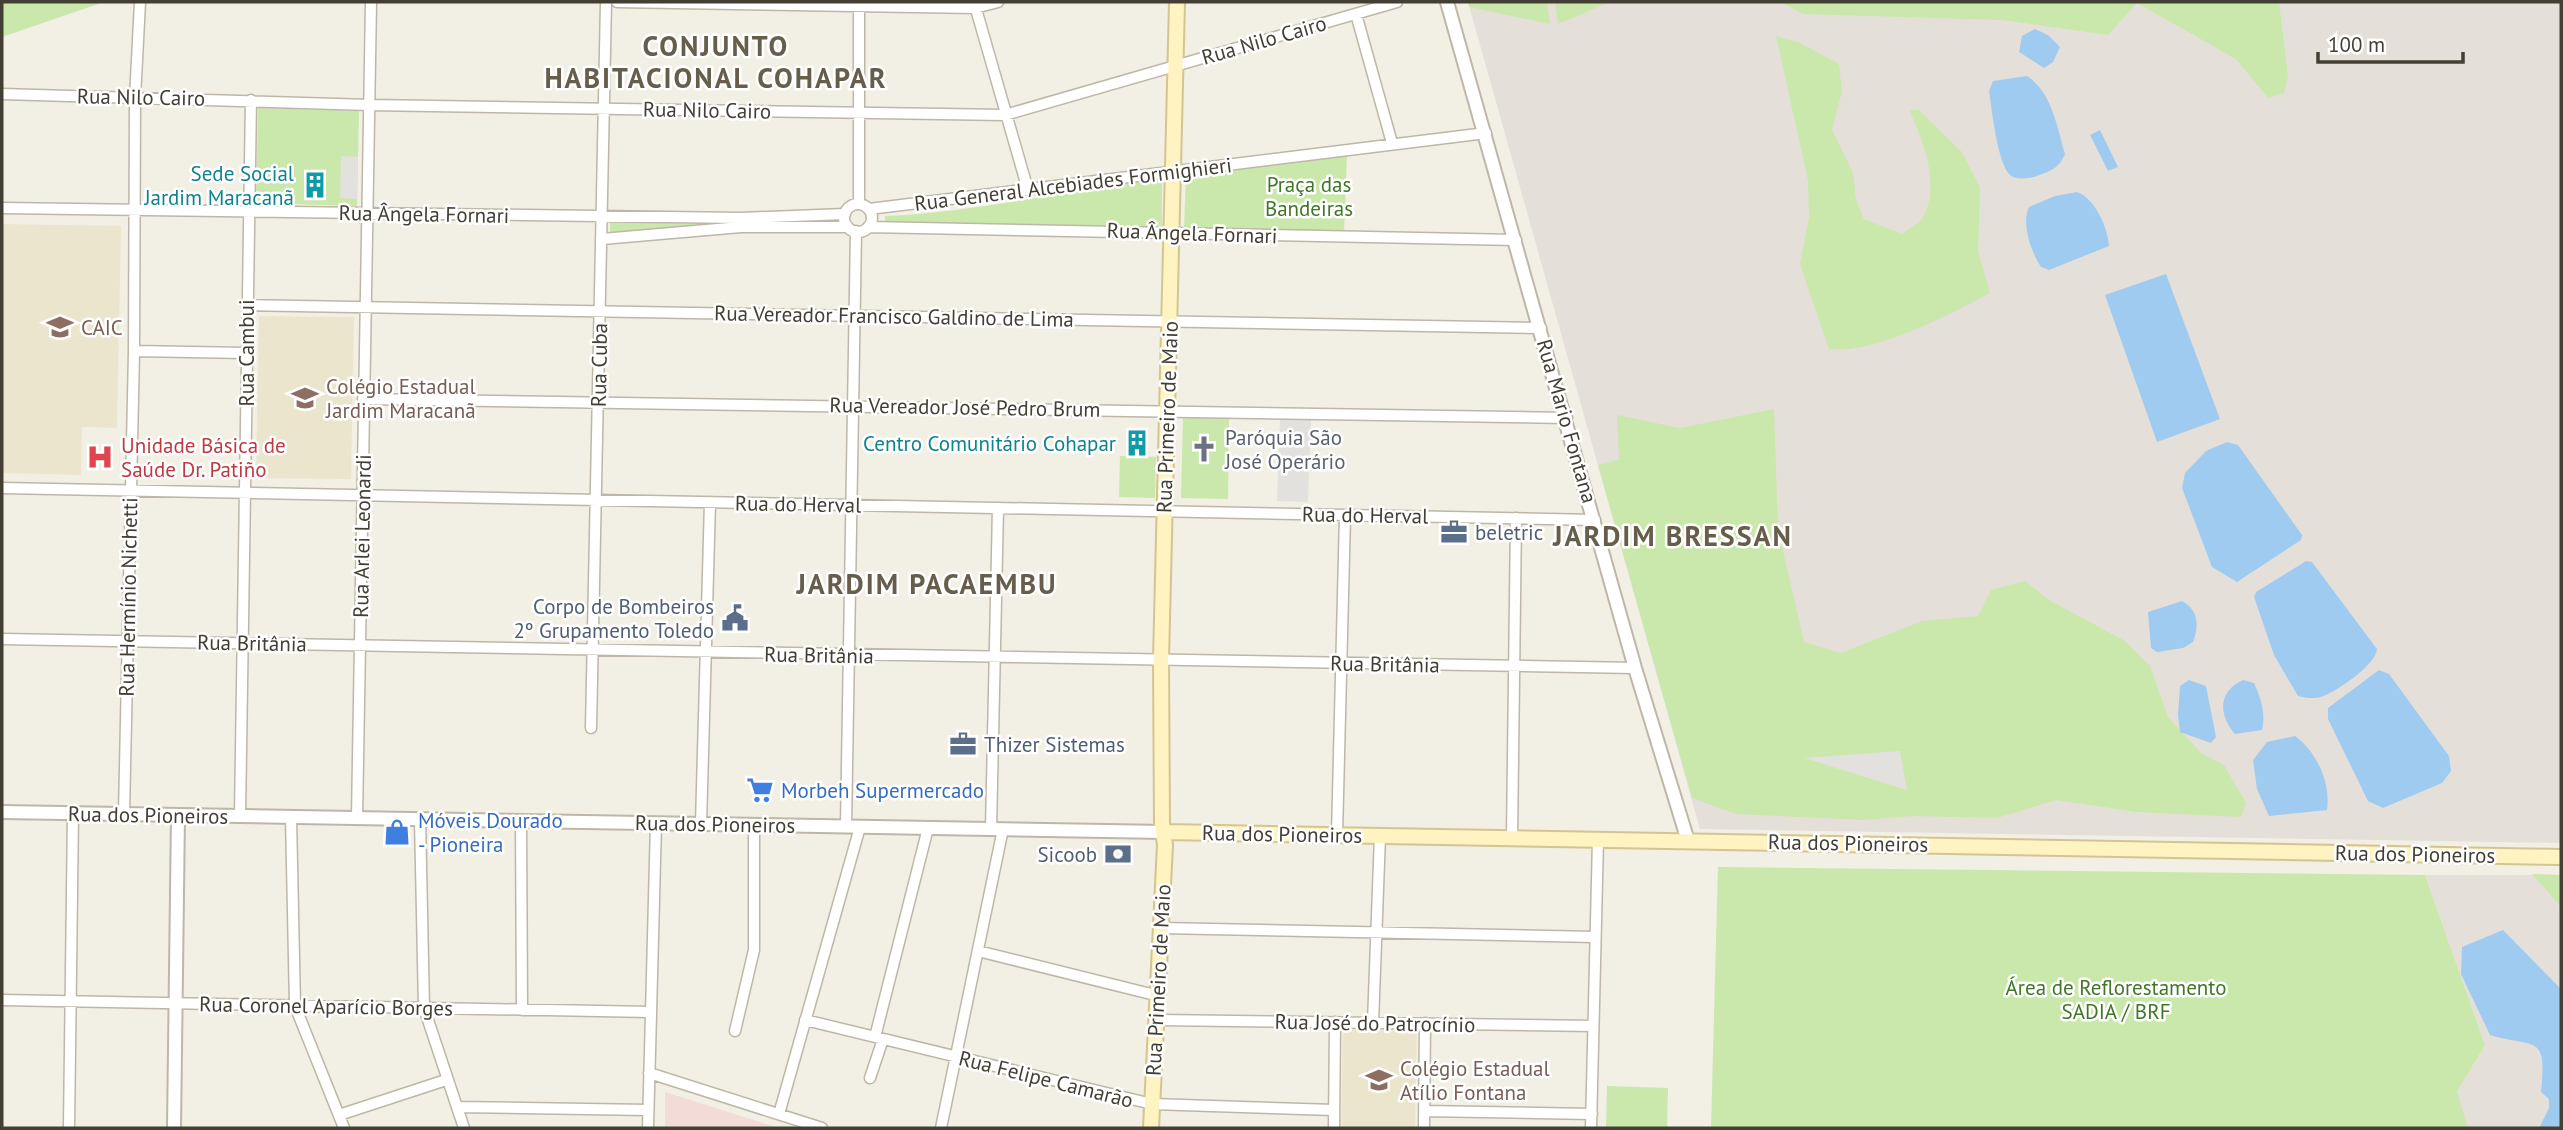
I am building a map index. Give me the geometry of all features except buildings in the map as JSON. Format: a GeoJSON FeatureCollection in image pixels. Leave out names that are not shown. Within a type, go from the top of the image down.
{"type":"FeatureCollection","features":[{"type":"Feature","properties":{"kind":"main road","name":"Rua Primeiro de Maio"},"geometry":{"type":"LineString","coordinates":[[1151,1128],[1165,832],[1161,822],[1176,233],[1179,64],[1177,2]]}},
{"type":"Feature","properties":{"kind":"main road","name":"Rua Primeiro de Maio"},"geometry":{"type":"LineString","coordinates":[[1179,64],[1184,2]]}},
{"type":"Feature","properties":{"kind":"main road","name":"Rua dos Pioneiros"},"geometry":{"type":"LineString","coordinates":[[1165,832],[2561,857]]}},
{"type":"Feature","properties":{"kind":"street","name":"Rua Hermínio Nichetti"},"geometry":{"type":"LineString","coordinates":[[124,814],[134,351],[135,98],[140,2]]}},
{"type":"Feature","properties":{"kind":"street","name":"Rua Arlei Leonardi"},"geometry":{"type":"LineString","coordinates":[[357,818],[371,2]]}},
{"type":"Feature","properties":{"kind":"street","name":"Rua Cuba"},"geometry":{"type":"LineString","coordinates":[[590,728],[604,215],[606,2]]}},
{"type":"Feature","properties":{"kind":"street"},"geometry":{"type":"LineString","coordinates":[[617,2],[974,5],[998,2]]}},
{"type":"Feature","properties":{"kind":"street","name":"Rua Nilo Cairo"},"geometry":{"type":"LineString","coordinates":[[2,94],[369,105],[1006,115],[1397,2]]}},
{"type":"Feature","properties":{"kind":"street","name":"Rua Mario Fontana"},"geometry":{"type":"LineString","coordinates":[[1447,2],[1567,418],[1635,668],[1688,841]]}},
{"type":"Feature","properties":{"kind":"street"},"geometry":{"type":"LineString","coordinates":[[852,229],[869,227],[872,220],[864,206],[858,113],[859,4]]}},
{"type":"Feature","properties":{"kind":"street"},"geometry":{"type":"LineString","coordinates":[[974,5],[1028,190]]}},
{"type":"Feature","properties":{"kind":"street"},"geometry":{"type":"LineString","coordinates":[[1356,14],[1392,143]]}},
{"type":"Feature","properties":{"kind":"street","name":"Rua Cambui"},"geometry":{"type":"LineString","coordinates":[[240,816],[251,100]]}},
{"type":"Feature","properties":{"kind":"street","name":"Rua General Alcebiades Formighieri"},"geometry":{"type":"LineString","coordinates":[[864,206],[1028,190],[1486,133]]}},
{"type":"Feature","properties":{"kind":"street"},"geometry":{"type":"LineString","coordinates":[[779,1114],[853,826],[849,655],[852,229],[845,214],[850,206],[864,206]]}},
{"type":"Feature","properties":{"kind":"street","name":"Rua Ângela Fornari"},"geometry":{"type":"LineString","coordinates":[[2,208],[604,215],[852,229]]}},
{"type":"Feature","properties":{"kind":"street","name":"Rua Ângela Fornari"},"geometry":{"type":"LineString","coordinates":[[602,239],[740,222],[845,214]]}},
{"type":"Feature","properties":{"kind":"street","name":"Rua Ângela Fornari"},"geometry":{"type":"LineString","coordinates":[[869,227],[1516,240]]}},
{"type":"Feature","properties":{"kind":"street","name":"Rua Vereador Francisco Galdino de Lima"},"geometry":{"type":"LineString","coordinates":[[246,305],[1541,328]]}},
{"type":"Feature","properties":{"kind":"street"},"geometry":{"type":"LineString","coordinates":[[134,351],[246,353]]}},
{"type":"Feature","properties":{"kind":"street","name":"Rua Vereador José Pedro Brum"},"geometry":{"type":"LineString","coordinates":[[363,399],[1567,418]]}},
{"type":"Feature","properties":{"kind":"street","name":"Rua do Herval"},"geometry":{"type":"LineString","coordinates":[[2,488],[1595,520]]}},
{"type":"Feature","properties":{"kind":"street"},"geometry":{"type":"LineString","coordinates":[[701,824],[710,502]]}},
{"type":"Feature","properties":{"kind":"street"},"geometry":{"type":"LineString","coordinates":[[941,1128],[978,951],[997,829],[995,659],[998,508]]}},
{"type":"Feature","properties":{"kind":"street"},"geometry":{"type":"LineString","coordinates":[[1338,835],[1345,515]]}},
{"type":"Feature","properties":{"kind":"street"},"geometry":{"type":"LineString","coordinates":[[1511,838],[1516,518]]}},
{"type":"Feature","properties":{"kind":"street","name":"Rua Britânia"},"geometry":{"type":"LineString","coordinates":[[2,639],[995,659],[1635,668]]}},
{"type":"Feature","properties":{"kind":"street","name":"Rua dos Pioneiros"},"geometry":{"type":"LineString","coordinates":[[2,812],[1165,832]]}},
{"type":"Feature","properties":{"kind":"street"},"geometry":{"type":"LineString","coordinates":[[69,1128],[73,814]]}},
{"type":"Feature","properties":{"kind":"street"},"geometry":{"type":"LineString","coordinates":[[174,1128],[178,815]]}},
{"type":"Feature","properties":{"kind":"street"},"geometry":{"type":"LineString","coordinates":[[291,817],[295,1006],[345,1128]]}},
{"type":"Feature","properties":{"kind":"street"},"geometry":{"type":"LineString","coordinates":[[419,819],[424,1008],[464,1128]]}},
{"type":"Feature","properties":{"kind":"street"},"geometry":{"type":"LineString","coordinates":[[522,821],[522,1010]]}},
{"type":"Feature","properties":{"kind":"street"},"geometry":{"type":"LineString","coordinates":[[648,1128],[656,823]]}},
{"type":"Feature","properties":{"kind":"street"},"geometry":{"type":"LineString","coordinates":[[735,1031],[754,950],[754,825]]}},
{"type":"Feature","properties":{"kind":"street"},"geometry":{"type":"LineString","coordinates":[[870,1078],[928,828]]}},
{"type":"Feature","properties":{"kind":"street"},"geometry":{"type":"LineString","coordinates":[[1373,1023],[1380,835]]}},
{"type":"Feature","properties":{"kind":"street"},"geometry":{"type":"LineString","coordinates":[[1591,1128],[1598,839]]}},
{"type":"Feature","properties":{"kind":"street"},"geometry":{"type":"LineString","coordinates":[[1161,928],[1595,937]]}},
{"type":"Feature","properties":{"kind":"street"},"geometry":{"type":"LineString","coordinates":[[978,951],[1159,996]]}},
{"type":"Feature","properties":{"kind":"street","name":"Rua Coronel Aparício Borges"},"geometry":{"type":"LineString","coordinates":[[2,1000],[650,1012]]}},
{"type":"Feature","properties":{"kind":"street","name":"Rua Felipe Camarão"},"geometry":{"type":"LineString","coordinates":[[805,1020],[1152,1104],[1334,1110]]}},
{"type":"Feature","properties":{"kind":"street","name":"Rua José do Patrocínio"},"geometry":{"type":"LineString","coordinates":[[1158,1020],[1593,1026]]}},
{"type":"Feature","properties":{"kind":"street"},"geometry":{"type":"LineString","coordinates":[[1334,1128],[1335,1022]]}},
{"type":"Feature","properties":{"kind":"street"},"geometry":{"type":"LineString","coordinates":[[1424,1128],[1425,1023]]}},
{"type":"Feature","properties":{"kind":"street"},"geometry":{"type":"LineString","coordinates":[[649,1073],[822,1128]]}},
{"type":"Feature","properties":{"kind":"street"},"geometry":{"type":"LineString","coordinates":[[339,1115],[446,1080]]}},
{"type":"Feature","properties":{"kind":"street"},"geometry":{"type":"LineString","coordinates":[[457,1107],[648,1110]]}},
{"type":"Feature","properties":{"kind":"street"},"geometry":{"type":"LineString","coordinates":[[1424,1111],[1592,1114]]}},
{"type":"Feature","properties":{"kind":"shaded area"},"geometry":{"type":"Polygon","coordinates":[[[1468,2],[2561,2],[2561,843],[1700,829],[1468,2]]]}},
{"type":"Feature","properties":{"kind":"shaded area"},"geometry":{"type":"Polygon","coordinates":[[[341,156],[358,157],[357,199],[340,198],[341,156]]]}},
{"type":"Feature","properties":{"kind":"shaded area","name":"CAIC"},"geometry":{"type":"Polygon","coordinates":[[[2,224],[121,226],[117,428],[82,427],[81,475],[2,473],[2,224]]]}},
{"type":"Feature","properties":{"kind":"shaded area","name":"Colégio Estadual Jardim Maracanã"},"geometry":{"type":"Polygon","coordinates":[[[259,316],[354,317],[351,479],[256,478],[259,316]]]}},
{"type":"Feature","properties":{"kind":"shaded area"},"geometry":{"type":"Polygon","coordinates":[[[1280,419],[1311,420],[1308,502],[1277,501],[1280,419]]]}},
{"type":"Feature","properties":{"kind":"shaded area"},"geometry":{"type":"Polygon","coordinates":[[[1900,751],[1907,790],[1804,758],[1900,751]]]}},
{"type":"Feature","properties":{"kind":"shaded area"},"geometry":{"type":"Polygon","coordinates":[[[2425,875],[2561,875],[2561,1128],[2465,1126],[2457,1092],[2485,1045],[2425,875]]]}},
{"type":"Feature","properties":{"kind":"shaded area","name":"Colégio Estadual Atílio Fontana"},"geometry":{"type":"Polygon","coordinates":[[[1343,1030],[1417,1031],[1415,1128],[1341,1128],[1343,1030]]]}},
{"type":"Feature","properties":{"kind":"shaded area"},"geometry":{"type":"Polygon","coordinates":[[[665,1092],[779,1128],[665,1128],[665,1092]]]}},
{"type":"Feature","properties":{"kind":"green space"},"geometry":{"type":"Polygon","coordinates":[[[2,2],[104,2],[2,37],[2,2]]]}},
{"type":"Feature","properties":{"kind":"green space"},"geometry":{"type":"Polygon","coordinates":[[[1468,2],[1547,2],[1550,24],[1469,7],[1468,2]]]}},
{"type":"Feature","properties":{"kind":"green space"},"geometry":{"type":"Polygon","coordinates":[[[1555,2],[1610,2],[1558,24],[1555,2]]]}},
{"type":"Feature","properties":{"kind":"green space"},"geometry":{"type":"Polygon","coordinates":[[[1781,2],[2279,2],[2288,76],[2284,93],[2268,98],[2236,59],[2137,3],[2108,35],[2002,20],[1803,14],[1781,2]]]}},
{"type":"Feature","properties":{"kind":"green space"},"geometry":{"type":"Polygon","coordinates":[[[1776,36],[1798,42],[1839,64],[1842,92],[1832,129],[1853,173],[1856,200],[1864,219],[1902,234],[1923,217],[1928,204],[1930,177],[1920,135],[1909,110],[1919,110],[1961,151],[1980,187],[1978,251],[1990,293],[1933,322],[1889,339],[1867,346],[1829,349],[1800,264],[1809,217],[1808,180],[1776,36]]]}},
{"type":"Feature","properties":{"kind":"green space","name":"Sede Social Jardim Maracanã"},"geometry":{"type":"Polygon","coordinates":[[[258,108],[359,111],[357,206],[256,203],[258,108]]]}},
{"type":"Feature","properties":{"kind":"green space","name":"Praça das Bandeiras"},"geometry":{"type":"Polygon","coordinates":[[[1347,155],[1344,231],[1184,228],[1186,176],[1347,155]]]}},
{"type":"Feature","properties":{"kind":"green space"},"geometry":{"type":"Polygon","coordinates":[[[1162,178],[1162,228],[885,227],[885,216],[989,205],[1162,178]]]}},
{"type":"Feature","properties":{"kind":"green space"},"geometry":{"type":"Polygon","coordinates":[[[610,222],[700,224],[610,236],[610,222]]]}},
{"type":"Feature","properties":{"kind":"green space"},"geometry":{"type":"Polygon","coordinates":[[[1774,409],[1778,529],[1804,642],[1841,653],[1922,621],[1978,616],[1991,590],[2025,581],[2049,600],[2125,641],[2150,666],[2168,717],[2201,753],[2224,765],[2246,803],[2241,817],[2137,812],[2056,800],[1997,818],[1912,816],[1863,820],[1736,814],[1692,798],[1598,465],[1619,460],[1617,415],[1680,428],[1774,409]]]}},
{"type":"Feature","properties":{"kind":"green space"},"geometry":{"type":"Polygon","coordinates":[[[1183,417],[1229,418],[1228,499],[1181,498],[1183,417]]]}},
{"type":"Feature","properties":{"kind":"green space"},"geometry":{"type":"Polygon","coordinates":[[[1120,456],[1156,457],[1155,498],[1119,497],[1120,456]]]}},
{"type":"Feature","properties":{"kind":"green space","name":"Área de Reflorestamento SADIA / BRF"},"geometry":{"type":"Polygon","coordinates":[[[1718,867],[2425,875],[2485,1045],[2457,1092],[2468,1128],[1711,1128],[1718,867]]]}},
{"type":"Feature","properties":{"kind":"green space"},"geometry":{"type":"Polygon","coordinates":[[[2532,874],[2561,875],[2561,907],[2532,874]]]}},
{"type":"Feature","properties":{"kind":"green space"},"geometry":{"type":"Polygon","coordinates":[[[1607,1086],[1668,1088],[1667,1128],[1606,1128],[1607,1086]]]}},
{"type":"Feature","properties":{"kind":"water"},"geometry":{"type":"Polygon","coordinates":[[[2035,29],[2048,35],[2060,47],[2053,62],[2044,68],[2019,52],[2022,36],[2035,29]]]}},
{"type":"Feature","properties":{"kind":"water"},"geometry":{"type":"Polygon","coordinates":[[[2027,76],[2048,101],[2065,154],[2060,163],[2050,171],[2034,177],[2020,178],[2010,175],[2005,168],[1989,91],[1993,81],[2027,76]]]}},
{"type":"Feature","properties":{"kind":"water"},"geometry":{"type":"Polygon","coordinates":[[[2100,130],[2118,167],[2108,171],[2090,135],[2100,130]]]}},
{"type":"Feature","properties":{"kind":"water"},"geometry":{"type":"Polygon","coordinates":[[[2077,192],[2084,195],[2095,207],[2106,231],[2109,246],[2049,270],[2041,267],[2028,237],[2026,221],[2029,207],[2055,196],[2077,192]]]}},
{"type":"Feature","properties":{"kind":"water"},"geometry":{"type":"Polygon","coordinates":[[[2166,274],[2220,419],[2157,442],[2105,295],[2166,274]]]}},
{"type":"Feature","properties":{"kind":"water"},"geometry":{"type":"Polygon","coordinates":[[[2227,442],[2238,445],[2302,535],[2301,540],[2237,582],[2212,567],[2182,488],[2185,473],[2206,451],[2227,442]]]}},
{"type":"Feature","properties":{"kind":"water"},"geometry":{"type":"Polygon","coordinates":[[[2306,561],[2312,562],[2377,649],[2363,670],[2345,684],[2316,698],[2298,696],[2274,655],[2254,597],[2256,592],[2306,561]]]}},
{"type":"Feature","properties":{"kind":"water"},"geometry":{"type":"Polygon","coordinates":[[[2182,601],[2195,614],[2196,630],[2193,642],[2183,648],[2157,652],[2151,648],[2148,612],[2182,601]]]}},
{"type":"Feature","properties":{"kind":"water"},"geometry":{"type":"Polygon","coordinates":[[[2379,670],[2389,674],[2449,756],[2451,771],[2442,783],[2383,808],[2368,801],[2328,719],[2328,708],[2379,670]]]}},
{"type":"Feature","properties":{"kind":"water"},"geometry":{"type":"Polygon","coordinates":[[[2189,680],[2206,686],[2216,737],[2211,743],[2180,732],[2180,686],[2189,680]]]}},
{"type":"Feature","properties":{"kind":"water"},"geometry":{"type":"Polygon","coordinates":[[[2243,680],[2254,683],[2259,694],[2263,724],[2262,730],[2235,734],[2229,727],[2223,704],[2229,690],[2243,680]]]}},
{"type":"Feature","properties":{"kind":"water"},"geometry":{"type":"Polygon","coordinates":[[[2295,736],[2310,751],[2321,769],[2327,789],[2327,810],[2269,816],[2257,789],[2253,760],[2267,742],[2295,736]]]}},
{"type":"Feature","properties":{"kind":"water"},"geometry":{"type":"Polygon","coordinates":[[[2503,930],[2561,989],[2561,1128],[2539,1128],[2549,1108],[2549,1099],[2541,1092],[2540,1051],[2528,1043],[2490,1035],[2461,974],[2462,947],[2503,930]]]}},
{"type":"Feature","properties":{"kind":"place","name":"Sede Social Jardim Maracanã"},"geometry":{"type":"Point","coordinates":[315,185]}},
{"type":"Feature","properties":{"kind":"place","name":"CAIC"},"geometry":{"type":"Point","coordinates":[60,327]}},
{"type":"Feature","properties":{"kind":"place","name":"Colégio Estadual Jardim Maracanã"},"geometry":{"type":"Point","coordinates":[305,398]}},
{"type":"Feature","properties":{"kind":"place","name":"Centro Comunitário Cohapar"},"geometry":{"type":"Point","coordinates":[1137,443]}},
{"type":"Feature","properties":{"kind":"place","name":"Paróquia São José Operário"},"geometry":{"type":"Point","coordinates":[1204,449]}},
{"type":"Feature","properties":{"kind":"place","name":"Unidade Básica de Saúde Dr. Patiño"},"geometry":{"type":"Point","coordinates":[100,457]}},
{"type":"Feature","properties":{"kind":"place","name":"beletric"},"geometry":{"type":"Point","coordinates":[1454,532]}},
{"type":"Feature","properties":{"kind":"place","name":"Corpo de Bombeiros 2º Grupamento Toledo"},"geometry":{"type":"Point","coordinates":[735,618]}},
{"type":"Feature","properties":{"kind":"place","name":"Thizer Sistemas"},"geometry":{"type":"Point","coordinates":[963,744]}},
{"type":"Feature","properties":{"kind":"place","name":"Morbeh Supermercado"},"geometry":{"type":"Point","coordinates":[760,790]}},
{"type":"Feature","properties":{"kind":"place","name":"Móveis Dourado - Pioneira"},"geometry":{"type":"Point","coordinates":[397,832]}},
{"type":"Feature","properties":{"kind":"place","name":"Sicoob"},"geometry":{"type":"Point","coordinates":[1118,854]}},
{"type":"Feature","properties":{"kind":"place","name":"Colégio Estadual Atílio Fontana"},"geometry":{"type":"Point","coordinates":[1379,1080]}},
{"type":"Feature","properties":{"kind":"district","name":"CONJUNTO HABITACIONAL COHAPAR"},"geometry":{"type":"Point","coordinates":[716,61]}},
{"type":"Feature","properties":{"kind":"district","name":"JARDIM BRESSAN"},"geometry":{"type":"Point","coordinates":[1673,535]}},
{"type":"Feature","properties":{"kind":"district","name":"JARDIM PACAEMBU"},"geometry":{"type":"Point","coordinates":[927,583]}}]}
